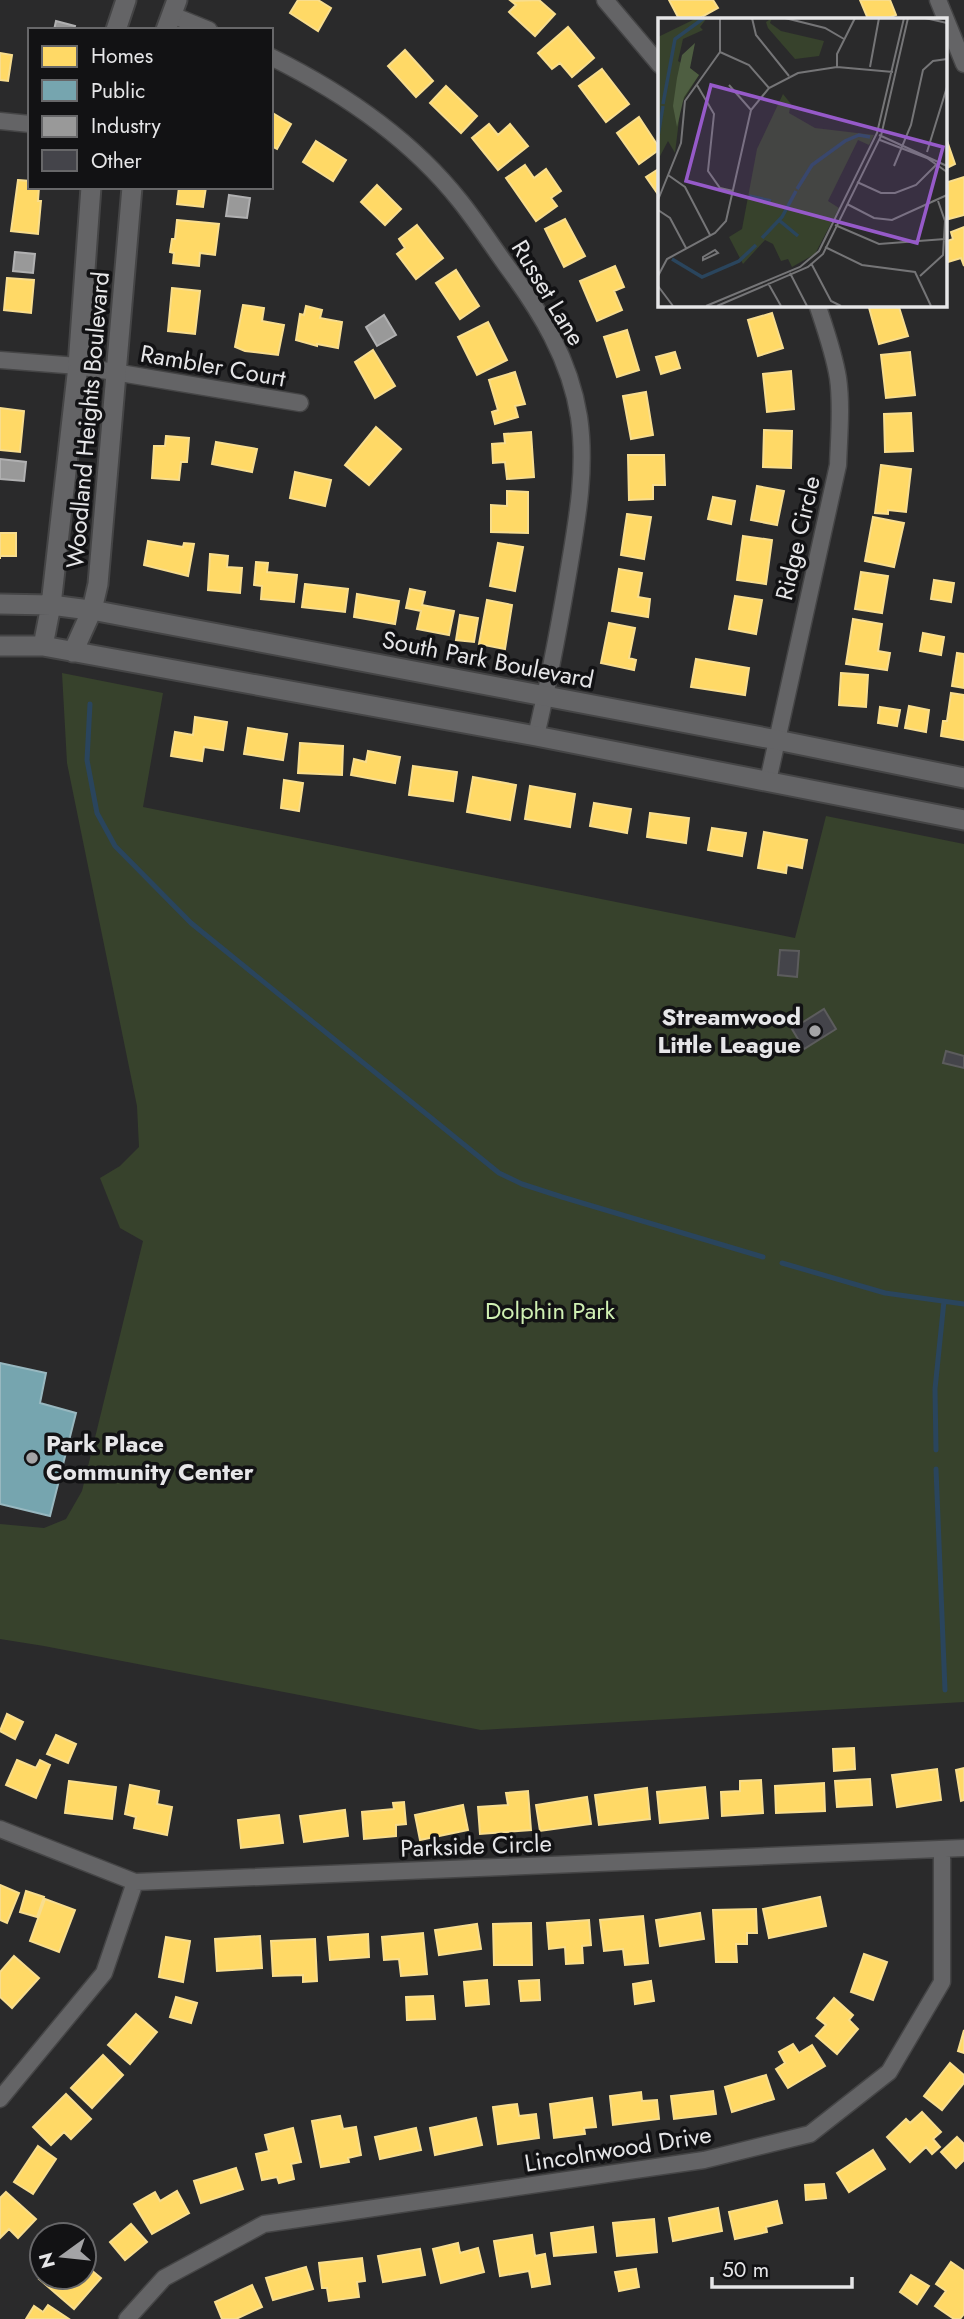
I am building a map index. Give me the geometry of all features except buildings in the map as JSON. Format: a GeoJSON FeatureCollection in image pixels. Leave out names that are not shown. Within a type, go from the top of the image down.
{"type":"FeatureCollection","features":[{"type":"Feature","properties":{"kind":"street"},"geometry":{"type":"LineString","coordinates":[[117,28],[126,0]]}},
{"type":"Feature","properties":{"kind":"street"},"geometry":{"type":"LineString","coordinates":[[605,0],[658,63]]}},
{"type":"Feature","properties":{"kind":"street"},"geometry":{"type":"LineString","coordinates":[[938,0],[945,18]]}},
{"type":"Feature","properties":{"kind":"street"},"geometry":{"type":"LineString","coordinates":[[172,15],[204,28]]}},
{"type":"Feature","properties":{"kind":"street"},"geometry":{"type":"LineString","coordinates":[[946,20],[964,64]]}},
{"type":"Feature","properties":{"kind":"street","name":"Russet Lane"},"geometry":{"type":"LineString","coordinates":[[273,58],[308,75],[355,104],[419,156],[459,200],[527,294],[550,331],[568,372],[579,416],[582,458],[578,519],[546,696],[536,736]]}},
{"type":"Feature","properties":{"kind":"street"},"geometry":{"type":"LineString","coordinates":[[0,121],[28,124]]}},
{"type":"Feature","properties":{"kind":"street","name":"Woodland Heights Boulevard"},"geometry":{"type":"LineString","coordinates":[[43,646],[51,605],[78,366],[91,189]]}},
{"type":"Feature","properties":{"kind":"street","name":"Woodland Heights Boulevard"},"geometry":{"type":"LineString","coordinates":[[73,652],[92,610],[98,584],[132,189]]}},
{"type":"Feature","properties":{"kind":"street","name":"Ridge Circle"},"geometry":{"type":"LineString","coordinates":[[768,781],[838,464],[838,378],[818,306]]}},
{"type":"Feature","properties":{"kind":"street","name":"Rambler Court"},"geometry":{"type":"LineString","coordinates":[[0,360],[78,366],[300,403]]}},
{"type":"Feature","properties":{"kind":"street","name":"South Park Boulevard"},"geometry":{"type":"LineString","coordinates":[[0,604],[51,605],[92,610],[776,740],[964,779]]}},
{"type":"Feature","properties":{"kind":"street"},"geometry":{"type":"LineString","coordinates":[[0,646],[43,646],[536,736],[964,820]]}},
{"type":"Feature","properties":{"kind":"street","name":"Parkside Circle"},"geometry":{"type":"LineString","coordinates":[[0,1829],[135,1882],[964,1849]]}},
{"type":"Feature","properties":{"kind":"street","name":"Lincolnwood Drive"},"geometry":{"type":"LineString","coordinates":[[127,2319],[164,2278],[264,2224],[704,2160],[810,2134],[889,2072],[942,1982],[942,1850]]}},
{"type":"Feature","properties":{"kind":"street"},"geometry":{"type":"LineString","coordinates":[[0,2099],[104,1973],[135,1882]]}},
{"type":"Feature","properties":{"kind":"green space","name":"Dolphin Park"},"geometry":{"type":"Polygon","coordinates":[[[62,673],[163,693],[143,807],[795,938],[826,816],[964,844],[964,1702],[481,1730],[0,1639],[0,1524],[44,1528],[66,1519],[82,1491],[143,1241],[120,1228],[100,1178],[120,1166],[139,1147],[137,1106],[67,763],[62,673]]]}},
{"type":"Feature","properties":{"kind":"waterway"},"geometry":{"type":"LineString","coordinates":[[90,704],[87,760],[97,813],[115,846],[191,923],[499,1173],[562,1197],[763,1257]]}},
{"type":"Feature","properties":{"kind":"waterway"},"geometry":{"type":"LineString","coordinates":[[782,1263],[885,1293],[964,1304]]}},
{"type":"Feature","properties":{"kind":"waterway"},"geometry":{"type":"LineString","coordinates":[[936,1450],[935,1389],[944,1301]]}},
{"type":"Feature","properties":{"kind":"waterway"},"geometry":{"type":"LineString","coordinates":[[936,1469],[945,1690]]}},
{"type":"Feature","properties":{"kind":"place","name":"Streamwood Little League"},"geometry":{"type":"Point","coordinates":[815,1031]}},
{"type":"Feature","properties":{"kind":"place","name":"Park Place Community Center"},"geometry":{"type":"Point","coordinates":[32,1458]}}]}
